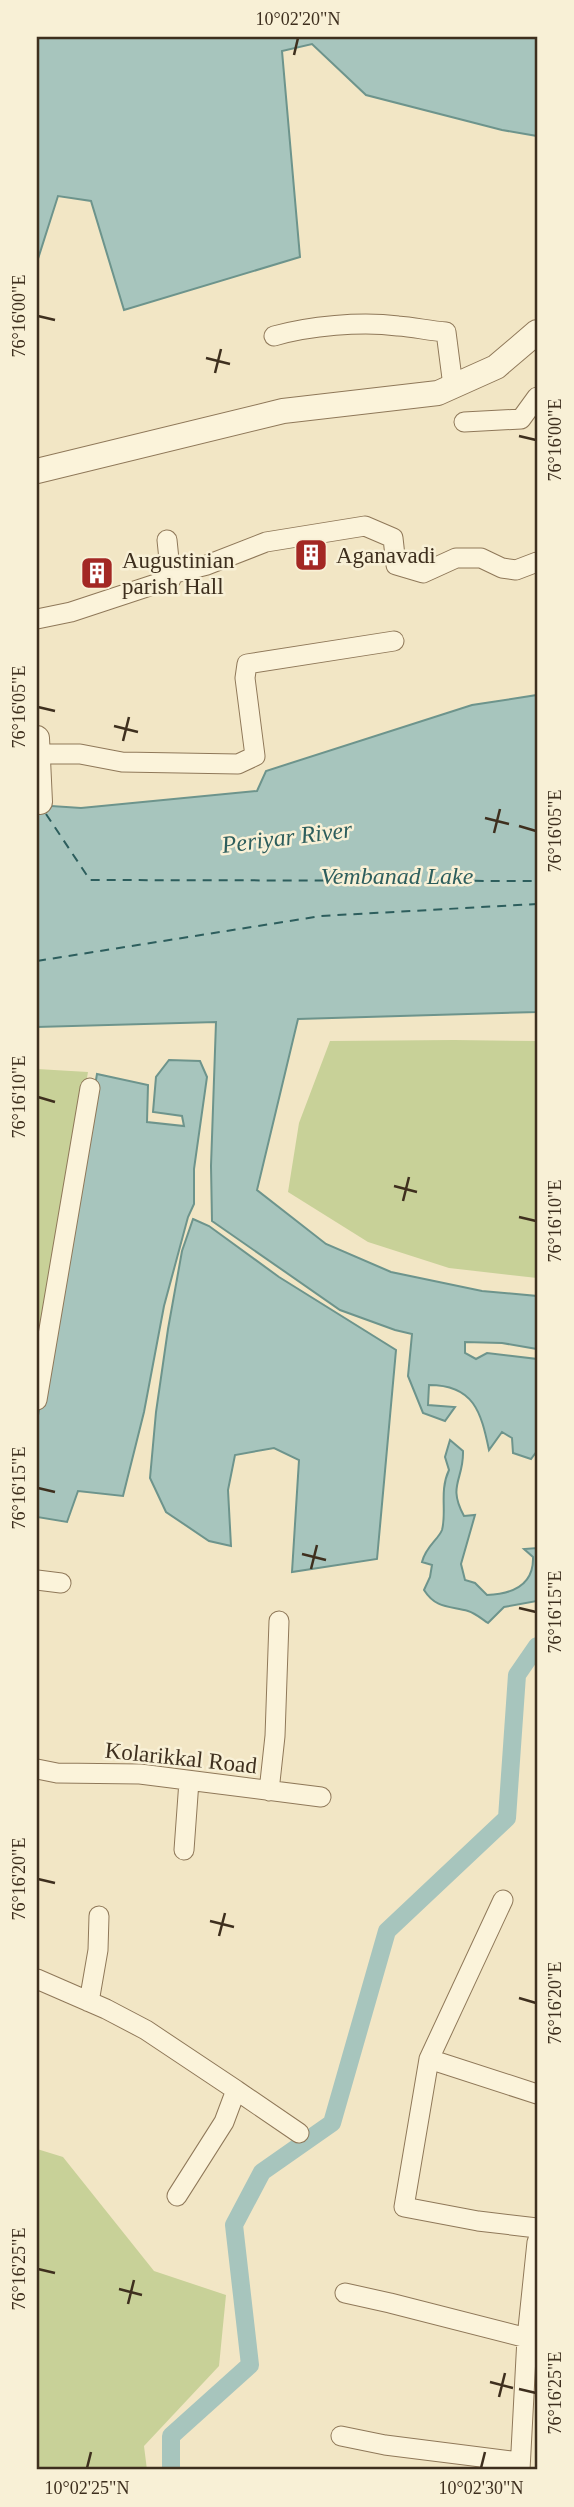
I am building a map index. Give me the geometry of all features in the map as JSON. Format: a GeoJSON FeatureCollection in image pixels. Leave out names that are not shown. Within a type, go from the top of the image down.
{"type":"FeatureCollection","features":[{"type":"Feature","properties":{"kind":"street"},"geometry":{"type":"LineString","coordinates":[[274,336],[295,330],[396,325],[446,332],[453,386]]}},
{"type":"Feature","properties":{"kind":"street"},"geometry":{"type":"LineString","coordinates":[[37,471],[283,411],[438,393],[496,367],[537,332]]}},
{"type":"Feature","properties":{"kind":"street"},"geometry":{"type":"LineString","coordinates":[[464,422],[521,419],[537,397]]}},
{"type":"Feature","properties":{"kind":"street"},"geometry":{"type":"LineString","coordinates":[[171,574],[207,565],[266,542],[365,526],[393,538],[396,565],[423,573],[456,558],[481,558],[502,568],[516,570],[537,562]]}},
{"type":"Feature","properties":{"kind":"street"},"geometry":{"type":"LineString","coordinates":[[37,619],[71,612],[165,583],[171,579],[167,540]]}},
{"type":"Feature","properties":{"kind":"street"},"geometry":{"type":"LineString","coordinates":[[37,754],[80,754],[122,762],[238,764],[255,756],[244,678],[247,664],[394,641]]}},
{"type":"Feature","properties":{"kind":"street"},"geometry":{"type":"LineString","coordinates":[[37,738],[40,802]]}},
{"type":"Feature","properties":{"kind":"street"},"geometry":{"type":"LineString","coordinates":[[37,1401],[90,1088]]}},
{"type":"Feature","properties":{"kind":"street"},"geometry":{"type":"LineString","coordinates":[[37,1580],[61,1583]]}},
{"type":"Feature","properties":{"kind":"street"},"geometry":{"type":"LineString","coordinates":[[270,1791],[279,1621]]}},
{"type":"Feature","properties":{"kind":"street","name":"Kolarikkal Road"},"geometry":{"type":"LineString","coordinates":[[37,1769],[57,1773],[140,1774],[321,1797]]}},
{"type":"Feature","properties":{"kind":"street"},"geometry":{"type":"LineString","coordinates":[[184,1850],[189,1781]]}},
{"type":"Feature","properties":{"kind":"street"},"geometry":{"type":"LineString","coordinates":[[503,1900],[429,2059],[404,2207],[478,2221],[537,2228]]}},
{"type":"Feature","properties":{"kind":"street"},"geometry":{"type":"LineString","coordinates":[[89,2002],[98,1950],[99,1916]]}},
{"type":"Feature","properties":{"kind":"street"},"geometry":{"type":"LineString","coordinates":[[37,1979],[146,2031],[299,2133]]}},
{"type":"Feature","properties":{"kind":"street"},"geometry":{"type":"LineString","coordinates":[[429,2059],[537,2094]]}},
{"type":"Feature","properties":{"kind":"street"},"geometry":{"type":"LineString","coordinates":[[177,2196],[224,2122],[236,2090]]}},
{"type":"Feature","properties":{"kind":"street"},"geometry":{"type":"LineString","coordinates":[[341,2436],[520,2466],[527,2338],[537,2242]]}},
{"type":"Feature","properties":{"kind":"street"},"geometry":{"type":"LineString","coordinates":[[345,2293],[527,2338]]}},
{"type":"Feature","properties":{"kind":"green space"},"geometry":{"type":"Polygon","coordinates":[[[330,1041],[537,1041],[537,1278],[449,1268],[368,1242],[288,1192],[299,1123],[330,1041]]]}},
{"type":"Feature","properties":{"kind":"green space"},"geometry":{"type":"Polygon","coordinates":[[[37,1069],[88,1072],[37,1367],[37,1069]]]}},
{"type":"Feature","properties":{"kind":"green space"},"geometry":{"type":"Polygon","coordinates":[[[37,2149],[63,2157],[154,2271],[226,2295],[219,2366],[144,2446],[147,2470],[37,2470],[37,2149]]]}},
{"type":"Feature","properties":{"kind":"water"},"geometry":{"type":"Polygon","coordinates":[[[37,37],[537,37],[537,136],[502,130],[366,95],[312,44],[282,51],[300,257],[124,310],[91,201],[58,196],[37,262],[37,37]]]}},
{"type":"Feature","properties":{"kind":"water","name":"Vembanad Lake"},"geometry":{"type":"Polygon","coordinates":[[[537,695],[537,1012],[298,1019],[257,1190],[326,1244],[391,1272],[482,1291],[537,1296],[537,1349],[502,1343],[465,1342],[465,1353],[476,1359],[487,1353],[537,1359],[537,1451],[531,1459],[513,1453],[512,1438],[502,1432],[489,1450],[483,1424],[473,1403],[456,1390],[429,1385],[428,1405],[455,1407],[445,1421],[423,1413],[408,1376],[412,1334],[340,1310],[212,1221],[211,1166],[216,1022],[37,1027],[37,805],[81,808],[257,791],[266,771],[472,705],[537,695]]]}},
{"type":"Feature","properties":{"kind":"water"},"geometry":{"type":"Polygon","coordinates":[[[169,1060],[200,1061],[207,1077],[194,1169],[194,1204],[164,1306],[144,1412],[123,1496],[78,1491],[67,1522],[37,1517],[37,1421],[97,1074],[148,1085],[147,1122],[184,1126],[182,1116],[153,1112],[156,1077],[169,1060]]]}},
{"type":"Feature","properties":{"kind":"water"},"geometry":{"type":"Polygon","coordinates":[[[193,1219],[209,1226],[279,1277],[396,1350],[377,1559],[292,1572],[299,1460],[274,1448],[235,1455],[228,1490],[231,1546],[209,1541],[166,1512],[150,1478],[156,1412],[182,1251],[193,1219]]]}},
{"type":"Feature","properties":{"kind":"water"},"geometry":{"type":"Polygon","coordinates":[[[450,1440],[463,1451],[456,1489],[459,1505],[464,1516],[475,1515],[461,1564],[465,1580],[475,1583],[487,1595],[513,1590],[530,1575],[533,1557],[524,1549],[537,1548],[537,1601],[504,1607],[488,1623],[471,1612],[438,1604],[424,1590],[432,1565],[422,1562],[442,1530],[444,1486],[449,1470],[445,1457],[450,1440]]]}},
{"type":"Feature","properties":{"kind":"waterway"},"geometry":{"type":"LineString","coordinates":[[171,2470],[171,2436],[250,2365],[234,2225],[262,2172],[332,2123],[387,1931],[507,1818],[517,1675],[537,1646]]}},
{"type":"Feature","properties":{"kind":"ferry route"},"geometry":{"type":"LineString","coordinates":[[46,814],[90,880],[537,881]]}},
{"type":"Feature","properties":{"kind":"ferry route"},"geometry":{"type":"LineString","coordinates":[[37,961],[321,916],[537,904]]}},
{"type":"Feature","properties":{"kind":"place","name":"Aganavadi"},"geometry":{"type":"Point","coordinates":[311,555]}},
{"type":"Feature","properties":{"kind":"place","name":"Augustinian parish Hall"},"geometry":{"type":"Point","coordinates":[97,573]}},
{"type":"Feature","properties":{"kind":"water label","name":"Periyar River"},"geometry":{"type":"Point","coordinates":[287,837]}}]}
